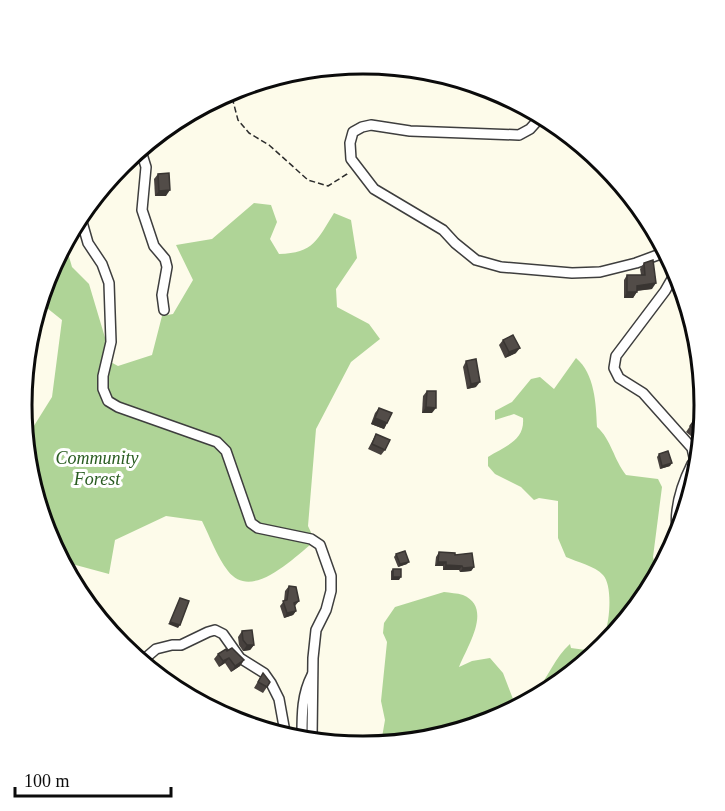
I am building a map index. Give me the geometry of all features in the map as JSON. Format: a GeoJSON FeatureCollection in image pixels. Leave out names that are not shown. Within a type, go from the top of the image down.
{"type":"FeatureCollection","features":[{"type":"Feature","properties":{"kind":"street"},"geometry":{"type":"LineString","coordinates":[[535,123],[531,129],[519,135],[410,131],[371,125],[353,132],[350,143],[351,159],[374,189],[443,230],[476,260],[501,267],[572,273],[600,272],[657,255]]}},
{"type":"Feature","properties":{"kind":"street"},"geometry":{"type":"LineString","coordinates":[[143,158],[146,167],[142,210],[154,246],[165,260],[167,267],[162,295],[164,310]]}},
{"type":"Feature","properties":{"kind":"street"},"geometry":{"type":"LineString","coordinates":[[84,228],[88,243],[102,264],[109,283],[111,342],[103,376],[103,389],[108,401],[118,407],[217,442],[226,451],[251,523],[258,528],[311,538],[320,545],[331,576],[331,591],[326,610],[316,630],[312,733]]}},
{"type":"Feature","properties":{"kind":"street"},"geometry":{"type":"LineString","coordinates":[[670,283],[616,356],[614,368],[619,378],[643,393],[691,447]]}},
{"type":"Feature","properties":{"kind":"street"},"geometry":{"type":"LineString","coordinates":[[147,657],[156,649],[181,645],[208,632],[215,630],[223,634],[240,657],[264,673],[271,683],[279,699],[284,727]]}},
{"type":"Feature","properties":{"kind":"street"},"geometry":{"type":"LineString","coordinates":[[302,731],[303,700],[313,673]]}},
{"type":"Feature","properties":{"kind":"path"},"geometry":{"type":"LineString","coordinates":[[233,101],[238,120],[249,133],[269,145],[308,180],[328,186],[347,174],[351,159]]}},
{"type":"Feature","properties":{"kind":"green space","name":"Community Forest"},"geometry":{"type":"Polygon","coordinates":[[[254,203],[271,205],[277,222],[270,239],[279,254],[307,248],[318,238],[334,213],[351,220],[357,258],[336,289],[337,307],[369,324],[380,339],[351,362],[316,429],[308,526],[315,541],[273,574],[249,582],[238,579],[228,571],[202,521],[166,516],[115,540],[109,574],[72,564],[49,512],[38,470],[32,429],[52,397],[62,320],[46,308],[57,279],[68,254],[72,267],[89,284],[106,341],[105,359],[118,366],[152,355],[162,316],[173,314],[193,280],[176,245],[212,239],[254,203]]]}},
{"type":"Feature","properties":{"kind":"green space"},"geometry":{"type":"Polygon","coordinates":[[[576,358],[591,381],[597,427],[606,437],[626,475],[658,479],[662,487],[654,561],[638,589],[606,630],[609,611],[609,589],[600,572],[566,557],[558,538],[558,501],[539,498],[534,500],[521,487],[495,474],[488,466],[488,457],[513,442],[523,426],[523,418],[514,414],[495,420],[495,411],[512,402],[531,379],[540,377],[554,389],[576,358]]]}},
{"type":"Feature","properties":{"kind":"green space"},"geometry":{"type":"Polygon","coordinates":[[[444,592],[463,595],[472,601],[477,618],[475,629],[459,667],[472,661],[490,658],[503,673],[513,699],[515,699],[469,719],[448,725],[406,734],[382,736],[385,720],[381,701],[387,642],[383,633],[384,623],[395,607],[444,592]]]}},
{"type":"Feature","properties":{"kind":"green space"},"geometry":{"type":"Polygon","coordinates":[[[570,644],[571,648],[586,650],[542,683],[560,655],[570,644]]]}},
{"type":"Feature","properties":{"kind":"building"},"geometry":{"type":"Polygon","coordinates":[[[169,173],[170,190],[159,191],[158,174],[169,173]]]}},
{"type":"Feature","properties":{"kind":"building"},"geometry":{"type":"Polygon","coordinates":[[[653,260],[656,283],[637,286],[637,292],[627,292],[627,275],[645,275],[644,263],[653,260]]]}},
{"type":"Feature","properties":{"kind":"building"},"geometry":{"type":"Polygon","coordinates":[[[513,335],[520,348],[509,352],[503,340],[513,335]]]}},
{"type":"Feature","properties":{"kind":"building"},"geometry":{"type":"Polygon","coordinates":[[[476,359],[480,382],[471,384],[466,361],[476,359]]]}},
{"type":"Feature","properties":{"kind":"building"},"geometry":{"type":"Polygon","coordinates":[[[427,391],[436,391],[436,408],[426,407],[427,391]]]}},
{"type":"Feature","properties":{"kind":"building"},"geometry":{"type":"Polygon","coordinates":[[[379,408],[392,413],[387,423],[375,418],[379,408]]]}},
{"type":"Feature","properties":{"kind":"building"},"geometry":{"type":"Polygon","coordinates":[[[376,434],[390,440],[385,450],[372,444],[376,434]]]}},
{"type":"Feature","properties":{"kind":"building"},"geometry":{"type":"Polygon","coordinates":[[[668,451],[672,463],[662,466],[659,454],[668,451]]]}},
{"type":"Feature","properties":{"kind":"building"},"geometry":{"type":"Polygon","coordinates":[[[405,551],[409,562],[400,564],[396,554],[405,551]]]}},
{"type":"Feature","properties":{"kind":"building"},"geometry":{"type":"Polygon","coordinates":[[[439,552],[455,553],[455,555],[472,553],[474,567],[463,568],[446,565],[446,562],[438,562],[439,552]]]}},
{"type":"Feature","properties":{"kind":"building"},"geometry":{"type":"Polygon","coordinates":[[[393,569],[401,569],[401,577],[393,577],[393,569]]]}},
{"type":"Feature","properties":{"kind":"building"},"geometry":{"type":"Polygon","coordinates":[[[289,586],[296,587],[299,601],[294,603],[296,611],[287,613],[283,601],[287,600],[289,586]]]}},
{"type":"Feature","properties":{"kind":"building"},"geometry":{"type":"Polygon","coordinates":[[[180,598],[189,601],[180,625],[170,622],[180,598]]]}},
{"type":"Feature","properties":{"kind":"building"},"geometry":{"type":"Polygon","coordinates":[[[252,630],[254,645],[247,645],[243,640],[242,631],[252,630]]]}},
{"type":"Feature","properties":{"kind":"building"},"geometry":{"type":"Polygon","coordinates":[[[232,648],[244,660],[235,666],[229,658],[223,661],[218,654],[232,648]]]}},
{"type":"Feature","properties":{"kind":"building"},"geometry":{"type":"Polygon","coordinates":[[[263,673],[270,682],[267,687],[258,682],[263,673]]]}}]}
